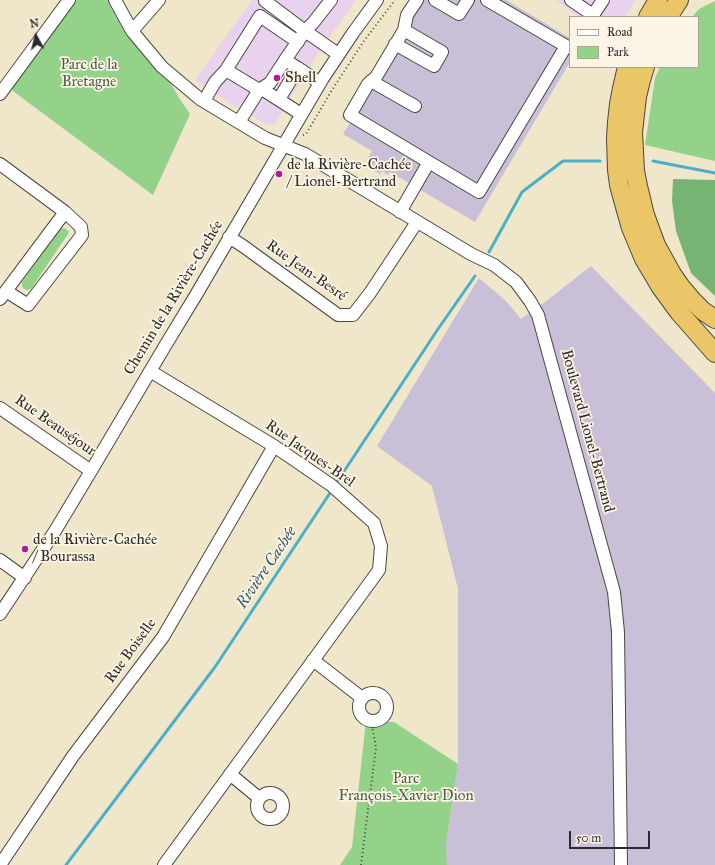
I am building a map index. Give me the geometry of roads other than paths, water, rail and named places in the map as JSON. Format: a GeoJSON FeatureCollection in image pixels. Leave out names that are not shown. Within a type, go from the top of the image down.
{"type":"FeatureCollection","features":[{"type":"Feature","properties":{"kind":"highway"},"geometry":{"type":"LineString","coordinates":[[649,16],[658,0]]}},
{"type":"Feature","properties":{"kind":"highway"},"geometry":{"type":"LineString","coordinates":[[669,16],[679,0]]}},
{"type":"Feature","properties":{"kind":"highway"},"geometry":{"type":"LineString","coordinates":[[627,68],[619,104],[616,156],[619,186],[631,228],[644,259],[660,286],[679,312],[715,353]]}},
{"type":"Feature","properties":{"kind":"highway"},"geometry":{"type":"LineString","coordinates":[[645,68],[637,97],[633,132],[635,171],[645,215],[656,245],[672,274],[702,311],[715,319]]}},
{"type":"Feature","properties":{"kind":"street"},"geometry":{"type":"LineString","coordinates":[[0,94],[69,0]]}},
{"type":"Feature","properties":{"kind":"street","name":"Boulevard Lionel-Bertrand"},"geometry":{"type":"LineString","coordinates":[[115,0],[132,31],[162,66],[204,101],[265,138],[305,154],[471,254],[494,265],[516,282],[530,301],[538,315],[614,592],[618,632],[621,865]]}},
{"type":"Feature","properties":{"kind":"street"},"geometry":{"type":"LineString","coordinates":[[132,31],[159,0]]}},
{"type":"Feature","properties":{"kind":"street"},"geometry":{"type":"LineString","coordinates":[[266,0],[265,1],[338,54]]}},
{"type":"Feature","properties":{"kind":"street"},"geometry":{"type":"LineString","coordinates":[[239,122],[259,90],[270,83],[305,31],[331,0]]}},
{"type":"Feature","properties":{"kind":"street","name":"Chemin de la Rivière-Cachée"},"geometry":{"type":"LineString","coordinates":[[0,614],[91,471],[320,83],[352,33],[377,0]]}},
{"type":"Feature","properties":{"kind":"street"},"geometry":{"type":"LineString","coordinates":[[417,0],[407,15],[404,30],[376,77],[368,84],[350,115],[479,192],[566,46],[487,0]]}},
{"type":"Feature","properties":{"kind":"street"},"geometry":{"type":"LineString","coordinates":[[435,0],[459,14],[468,0]]}},
{"type":"Feature","properties":{"kind":"street"},"geometry":{"type":"LineString","coordinates":[[572,0],[593,15],[603,0]]}},
{"type":"Feature","properties":{"kind":"street"},"geometry":{"type":"LineString","coordinates":[[204,101],[215,82],[226,70],[260,16],[298,42]]}},
{"type":"Feature","properties":{"kind":"street"},"geometry":{"type":"LineString","coordinates":[[395,44],[434,66],[442,52],[404,30]]}},
{"type":"Feature","properties":{"kind":"street"},"geometry":{"type":"LineString","coordinates":[[285,60],[320,83]]}},
{"type":"Feature","properties":{"kind":"street"},"geometry":{"type":"LineString","coordinates":[[279,99],[298,68]]}},
{"type":"Feature","properties":{"kind":"street"},"geometry":{"type":"LineString","coordinates":[[226,70],[259,90],[265,91],[279,99],[301,114]]}},
{"type":"Feature","properties":{"kind":"street"},"geometry":{"type":"LineString","coordinates":[[371,81],[415,106]]}},
{"type":"Feature","properties":{"kind":"street"},"geometry":{"type":"LineString","coordinates":[[400,212],[429,162]]}},
{"type":"Feature","properties":{"kind":"street"},"geometry":{"type":"LineString","coordinates":[[0,164],[65,212],[81,227],[82,235],[28,305],[3,295],[65,212]]}},
{"type":"Feature","properties":{"kind":"street","name":"Rue Jean-Besré"},"geometry":{"type":"LineString","coordinates":[[229,237],[338,315],[353,315],[417,222]]}},
{"type":"Feature","properties":{"kind":"street","name":"Rue Jacques-Brel"},"geometry":{"type":"LineString","coordinates":[[150,371],[274,446],[335,488],[374,523],[381,546],[379,570],[164,865]]}},
{"type":"Feature","properties":{"kind":"street","name":"Rue Beauséjour"},"geometry":{"type":"LineString","coordinates":[[0,408],[91,471]]}},
{"type":"Feature","properties":{"kind":"street","name":"Rue Boiselle"},"geometry":{"type":"LineString","coordinates":[[0,865],[74,756],[163,637],[274,446]]}},
{"type":"Feature","properties":{"kind":"street"},"geometry":{"type":"LineString","coordinates":[[0,560],[24,578]]}},
{"type":"Feature","properties":{"kind":"street"},"geometry":{"type":"LineString","coordinates":[[313,660],[362,698]]}},
{"type":"Feature","properties":{"kind":"street"},"geometry":{"type":"LineString","coordinates":[[370,693],[379,694],[383,697],[387,706],[384,715],[380,719],[376,720],[363,717],[359,710],[362,698],[370,693]]}},
{"type":"Feature","properties":{"kind":"street"},"geometry":{"type":"LineString","coordinates":[[230,774],[259,798]]}},
{"type":"Feature","properties":{"kind":"waterway","name":"Rivière Cachée"},"geometry":{"type":"LineString","coordinates":[[489,252],[522,192],[563,161],[600,161]]}},
{"type":"Feature","properties":{"kind":"waterway","name":"Rivière Cachée"},"geometry":{"type":"LineString","coordinates":[[653,161],[715,173]]}},
{"type":"Feature","properties":{"kind":"waterway","name":"Rivière Cachée"},"geometry":{"type":"LineString","coordinates":[[335,485],[438,329],[475,276]]}},
{"type":"Feature","properties":{"kind":"waterway","name":"Rivière Cachée"},"geometry":{"type":"LineString","coordinates":[[66,865],[215,667],[332,490]]}},
{"type":"Feature","properties":{"kind":"place","name":"Shell"},"geometry":{"type":"Point","coordinates":[277,78]}},
{"type":"Feature","properties":{"kind":"place","name":"de la Rivière-Cachée / Lionel-Bertrand"},"geometry":{"type":"Point","coordinates":[279,174]}},
{"type":"Feature","properties":{"kind":"place","name":"de la Rivière-Cachée / Bourassa"},"geometry":{"type":"Point","coordinates":[25,549]}},
{"type":"Feature","properties":{"kind":"park label","name":"Parc de la Bretagne"},"geometry":{"type":"Point","coordinates":[89,74]}},
{"type":"Feature","properties":{"kind":"park label","name":"Parc François-Xavier Dion"},"geometry":{"type":"Point","coordinates":[406,788]}}]}
